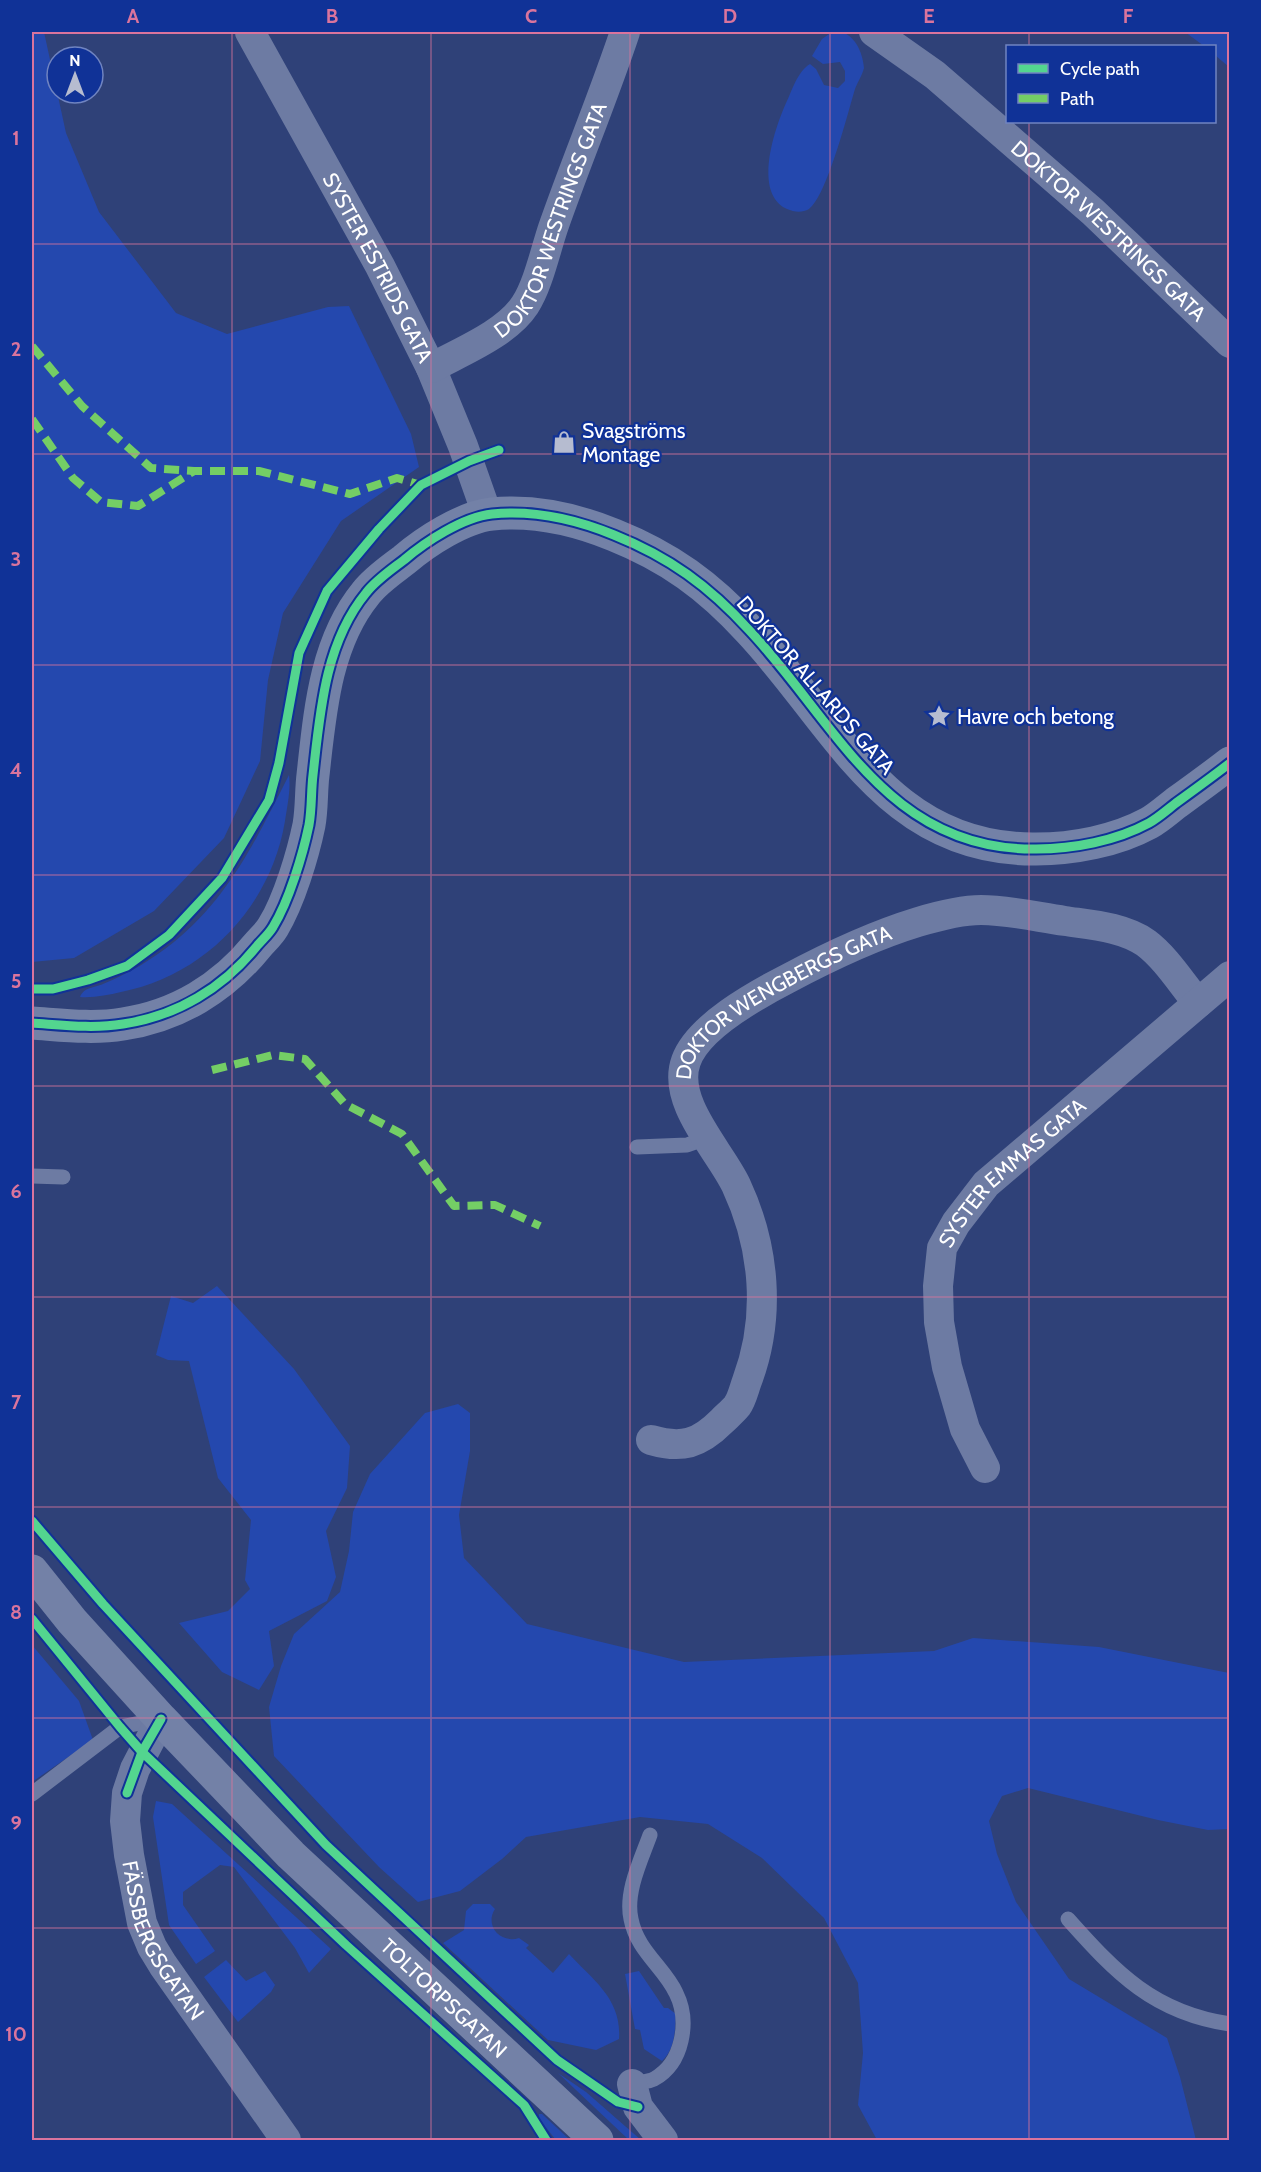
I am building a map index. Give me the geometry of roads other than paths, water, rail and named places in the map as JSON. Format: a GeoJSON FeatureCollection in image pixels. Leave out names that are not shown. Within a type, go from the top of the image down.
{"type":"FeatureCollection","features":[{"type":"Feature","properties":{"kind":"street","name":"SYSTER ESTRIDS GATA"},"geometry":{"type":"LineString","coordinates":[[250,32],[380,266],[431,368],[463,446],[487,514]]}},
{"type":"Feature","properties":{"kind":"street","name":"DOKTOR WESTRINGS GATA"},"geometry":{"type":"LineString","coordinates":[[431,368],[503,327],[525,306],[625,32]]}},
{"type":"Feature","properties":{"kind":"street","name":"DOKTOR WESTRINGS GATA"},"geometry":{"type":"LineString","coordinates":[[874,32],[935,75],[1062,185],[1230,343]]}},
{"type":"Feature","properties":{"kind":"street","name":"DOKTOR ALLARDS GATA"},"geometry":{"type":"LineString","coordinates":[[32,1023],[81,1027],[120,1025],[154,1018],[181,1008],[206,994],[246,960],[273,928],[292,884],[309,824],[313,773],[327,671],[345,624],[367,590],[418,548],[456,526],[487,514],[522,513],[560,517],[595,527],[648,549],[674,564],[709,590],[751,631],[850,755],[884,791],[918,817],[972,840],[1016,849],[1058,849],[1121,835],[1150,822],[1230,764]]}},
{"type":"Feature","properties":{"kind":"street","name":"DOKTOR WENGBERGS GATA"},"geometry":{"type":"LineString","coordinates":[[651,1440],[668,1445],[685,1444],[707,1436],[738,1405],[754,1361],[762,1311],[760,1262],[753,1228],[735,1184],[689,1109],[684,1084],[686,1061],[705,1032],[752,998],[839,951],[891,930],[941,915],[980,910],[1102,926],[1127,933],[1145,942],[1156,952],[1198,1003]]}},
{"type":"Feature","properties":{"kind":"street","name":"SYSTER EMMAS GATA"},"geometry":{"type":"LineString","coordinates":[[985,1468],[965,1428],[947,1367],[939,1322],[938,1286],[942,1248],[956,1223],[986,1184],[1230,976]]}},
{"type":"Feature","properties":{"kind":"street","name":"TOLTORPSGATAN"},"geometry":{"type":"LineString","coordinates":[[32,1571],[72,1621],[161,1719],[291,1856],[597,2140]]}},
{"type":"Feature","properties":{"kind":"street","name":"FÄSSBERGSGATAN"},"geometry":{"type":"LineString","coordinates":[[161,1719],[142,1752],[127,1793],[125,1821],[142,1923],[163,1965],[286,2140]]}},
{"type":"Feature","properties":{"kind":"street"},"geometry":{"type":"LineString","coordinates":[[632,2084],[638,2108],[663,2140]]}},
{"type":"Feature","properties":{"kind":"lane"},"geometry":{"type":"LineString","coordinates":[[638,1147],[687,1145],[707,1138]]}},
{"type":"Feature","properties":{"kind":"lane"},"geometry":{"type":"LineString","coordinates":[[32,1176],[63,1177]]}},
{"type":"Feature","properties":{"kind":"lane"},"geometry":{"type":"LineString","coordinates":[[32,1794],[120,1727],[161,1719]]}},
{"type":"Feature","properties":{"kind":"lane"},"geometry":{"type":"LineString","coordinates":[[632,2084],[654,2079],[671,2065],[679,2049],[683,2028],[683,2012],[676,1992],[636,1937],[630,1918],[630,1899],[650,1835]]}},
{"type":"Feature","properties":{"kind":"lane"},"geometry":{"type":"LineString","coordinates":[[1068,1919],[1105,1961],[1137,1987],[1173,2009],[1206,2020],[1230,2024]]}},
{"type":"Feature","properties":{"kind":"place","name":"Svagströms Montage"},"geometry":{"type":"Point","coordinates":[564,442]}},
{"type":"Feature","properties":{"kind":"place","name":"Havre och betong"},"geometry":{"type":"Point","coordinates":[939,716]}}]}
